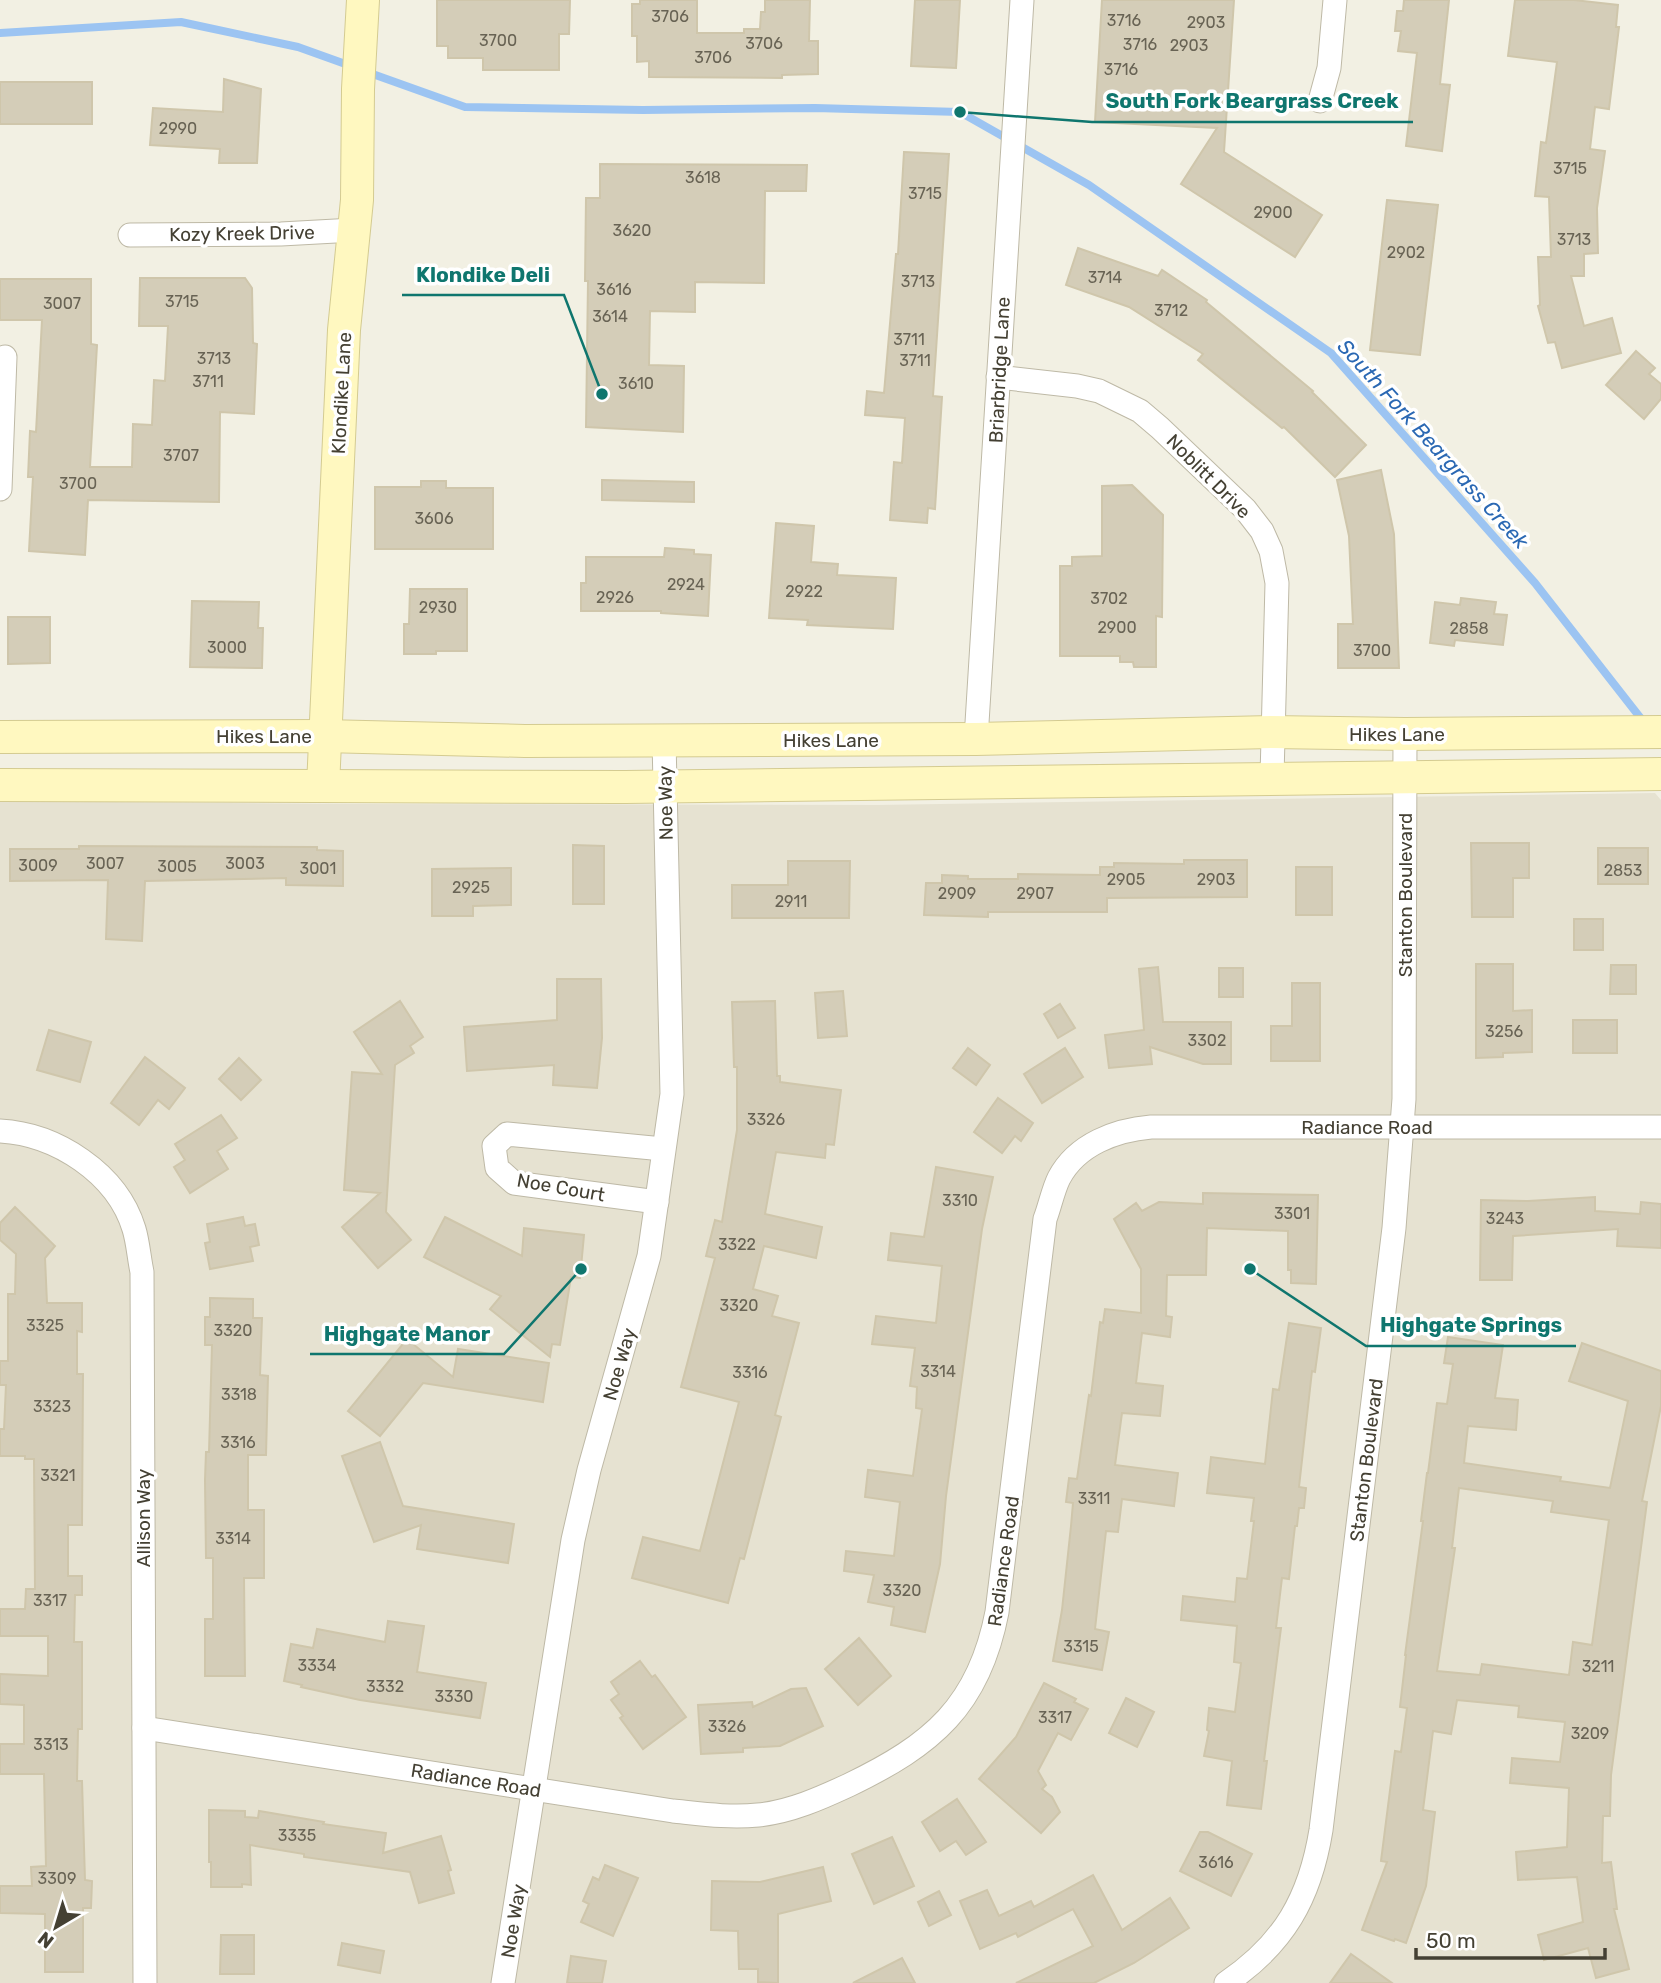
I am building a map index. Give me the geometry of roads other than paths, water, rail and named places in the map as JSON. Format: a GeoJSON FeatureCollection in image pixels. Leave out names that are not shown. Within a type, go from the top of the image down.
{"type":"FeatureCollection","features":[{"type":"Feature","properties":{"kind":"main road","name":"Klondike Lane"},"geometry":{"type":"LineString","coordinates":[[323,786],[344,330],[358,200],[358,89],[363,0]]}},
{"type":"Feature","properties":{"kind":"main road","name":"Hikes Lane"},"geometry":{"type":"LineString","coordinates":[[0,737],[324,736],[525,741],[976,739],[1271,732],[1647,733]]}},
{"type":"Feature","properties":{"kind":"main road"},"geometry":{"type":"LineString","coordinates":[[0,785],[665,786],[1660,774]]}},
{"type":"Feature","properties":{"kind":"street","name":"Briarbridge Lane"},"geometry":{"type":"LineString","coordinates":[[976,739],[1022,0]]}},
{"type":"Feature","properties":{"kind":"street"},"geometry":{"type":"LineString","coordinates":[[1320,101],[1329,68],[1335,0]]}},
{"type":"Feature","properties":{"kind":"street","name":"Kozy Kreek Drive"},"geometry":{"type":"LineString","coordinates":[[130,235],[281,234],[354,230]]}},
{"type":"Feature","properties":{"kind":"street"},"geometry":{"type":"LineString","coordinates":[[0,489],[5,358]]}},
{"type":"Feature","properties":{"kind":"street","name":"Noblitt Drive"},"geometry":{"type":"LineString","coordinates":[[998,377],[1077,386],[1120,400],[1140,411],[1245,509],[1262,531],[1277,572],[1272,777]]}},
{"type":"Feature","properties":{"kind":"street","name":"Stanton Boulevard"},"geometry":{"type":"LineString","coordinates":[[1226,1983],[1268,1950],[1290,1922],[1309,1884],[1316,1857],[1392,1241],[1402,1128],[1405,734]]}},
{"type":"Feature","properties":{"kind":"street","name":"Noe Way"},"geometry":{"type":"LineString","coordinates":[[503,1983],[573,1540],[589,1470],[649,1256],[671,1094],[664,740]]}},
{"type":"Feature","properties":{"kind":"street","name":"Radiance Road"},"geometry":{"type":"LineString","coordinates":[[144,1728],[673,1811],[732,1817],[760,1815],[790,1808],[830,1794],[911,1752],[932,1735],[969,1692],[986,1658],[993,1634],[1045,1219],[1058,1179],[1082,1152],[1100,1140],[1132,1129],[1661,1127]]}},
{"type":"Feature","properties":{"kind":"street","name":"Allison Way"},"geometry":{"type":"LineString","coordinates":[[0,1132],[20,1132],[39,1138],[67,1151],[87,1165],[116,1195],[134,1229],[142,1272],[145,1983]]}},
{"type":"Feature","properties":{"kind":"street","name":"Noe Court"},"geometry":{"type":"LineString","coordinates":[[657,1202],[514,1183],[497,1168],[494,1146],[507,1134],[663,1149]]}},
{"type":"Feature","properties":{"kind":"waterway","name":"South Fork Beargrass Creek"},"geometry":{"type":"LineString","coordinates":[[0,33],[181,22],[298,47],[351,66]]}},
{"type":"Feature","properties":{"kind":"waterway","name":"South Fork Beargrass Creek"},"geometry":{"type":"LineString","coordinates":[[367,72],[465,107],[643,110],[815,108],[960,112],[1089,185],[1331,353],[1535,583],[1646,725]]}},
{"type":"Feature","properties":{"kind":"place","name":"South Fork Beargrass Creek"},"geometry":{"type":"Point","coordinates":[960,112]}},
{"type":"Feature","properties":{"kind":"place","name":"Klondike Deli"},"geometry":{"type":"Point","coordinates":[602,394]}},
{"type":"Feature","properties":{"kind":"place","name":"Highgate Manor"},"geometry":{"type":"Point","coordinates":[581,1269]}},
{"type":"Feature","properties":{"kind":"place","name":"Highgate Springs"},"geometry":{"type":"Point","coordinates":[1250,1269]}}]}
